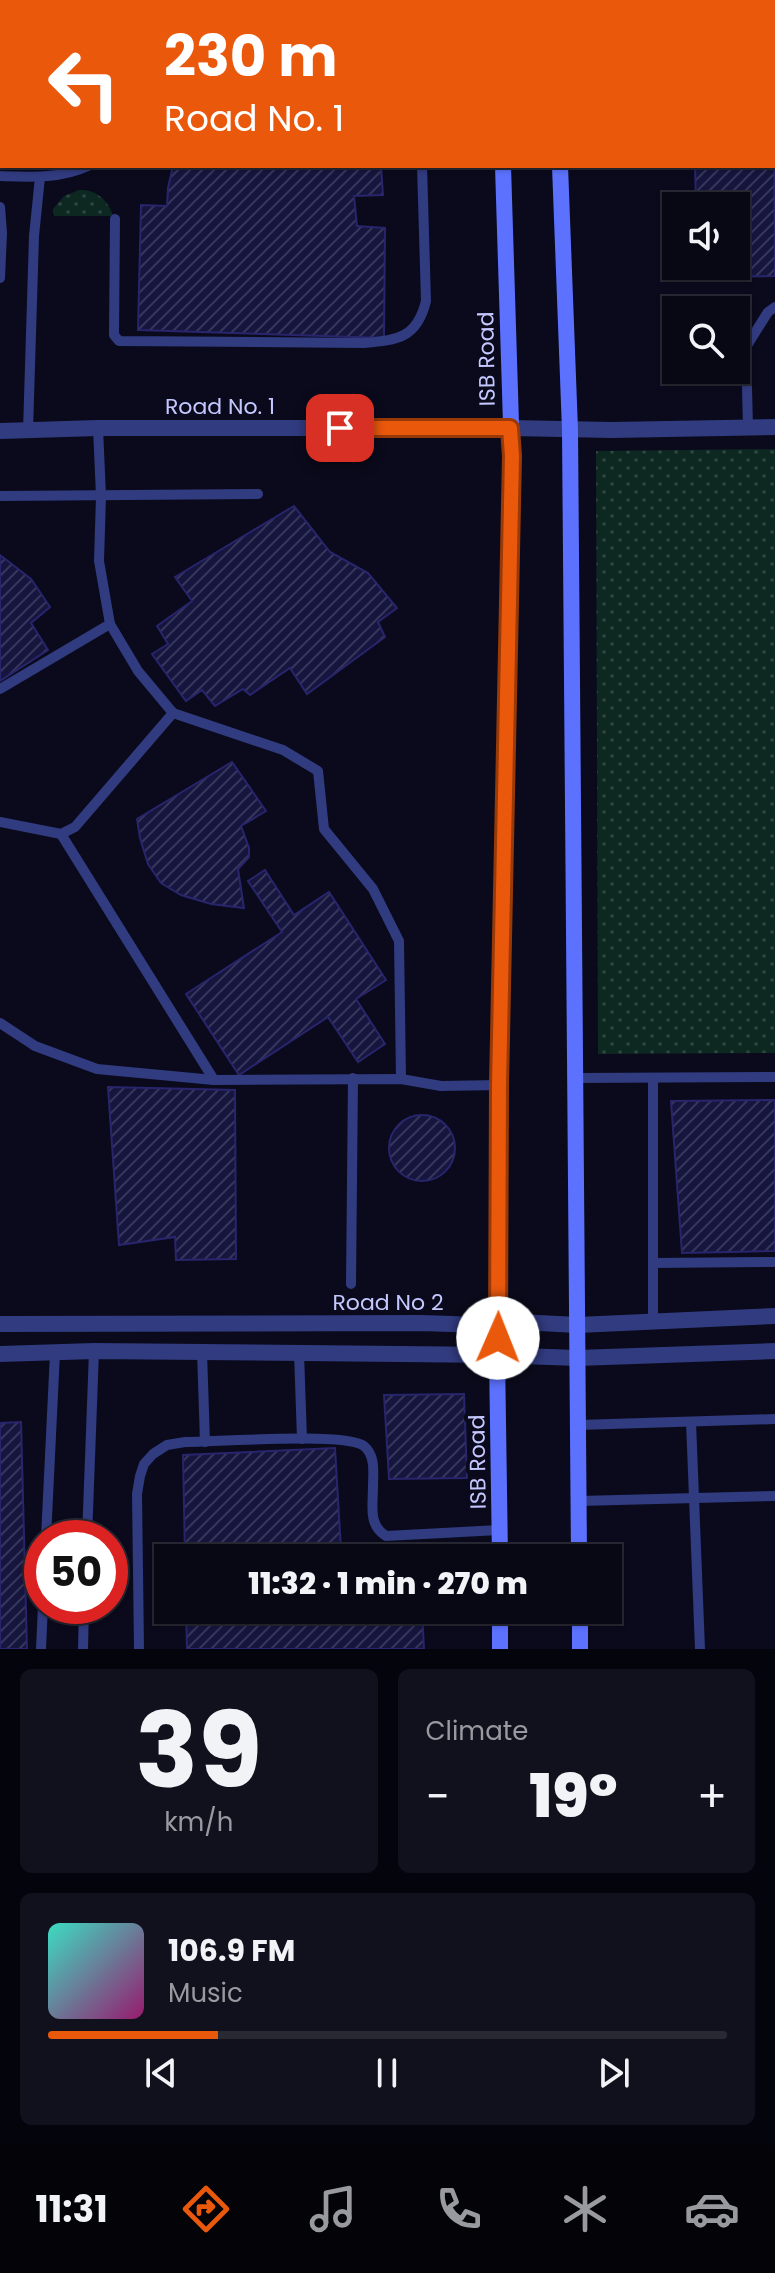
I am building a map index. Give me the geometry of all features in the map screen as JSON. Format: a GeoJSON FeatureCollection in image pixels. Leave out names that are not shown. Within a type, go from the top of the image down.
{"type":"FeatureCollection","features":[{"type":"Feature","properties":{"kind":"main road","name":"ISB Road"},"geometry":{"type":"LineString","coordinates":[[500,1544],[499,1085],[511,471],[503,168]]}},
{"type":"Feature","properties":{"kind":"main road"},"geometry":{"type":"LineString","coordinates":[[560,168],[570,430],[579,1544]]}},
{"type":"Feature","properties":{"kind":"main road"},"geometry":{"type":"LineString","coordinates":[[500,1624],[500,1649]]}},
{"type":"Feature","properties":{"kind":"main road"},"geometry":{"type":"LineString","coordinates":[[580,1624],[580,1649]]}},
{"type":"Feature","properties":{"kind":"street","name":"Road No. 1"},"geometry":{"type":"LineString","coordinates":[[0,431],[98,428],[570,430],[775,427]]}},
{"type":"Feature","properties":{"kind":"street","name":"Road No 2"},"geometry":{"type":"LineString","coordinates":[[0,1324],[480,1325],[499,1321],[578,1325],[775,1316]]}},
{"type":"Feature","properties":{"kind":"street"},"geometry":{"type":"LineString","coordinates":[[0,1354],[94,1351],[577,1358],[775,1351]]}},
{"type":"Feature","properties":{"kind":"lane"},"geometry":{"type":"LineString","coordinates":[[0,176],[40,177],[82,168]]}},
{"type":"Feature","properties":{"kind":"lane"},"geometry":{"type":"LineString","coordinates":[[115,219],[114,335],[119,341],[393,341],[419,321],[426,301],[422,168]]}},
{"type":"Feature","properties":{"kind":"lane"},"geometry":{"type":"LineString","coordinates":[[28,431],[32,267],[40,177]]}},
{"type":"Feature","properties":{"kind":"lane"},"geometry":{"type":"LineString","coordinates":[[0,207],[0,278]]}},
{"type":"Feature","properties":{"kind":"lane"},"geometry":{"type":"LineString","coordinates":[[748,428],[746,347],[773,311]]}},
{"type":"Feature","properties":{"kind":"lane"},"geometry":{"type":"LineString","coordinates":[[98,428],[101,496],[99,561],[110,624],[138,671],[173,713],[283,750],[318,771],[324,829],[373,889],[399,941],[401,1079]]}},
{"type":"Feature","properties":{"kind":"lane"},"geometry":{"type":"LineString","coordinates":[[0,496],[258,494]]}},
{"type":"Feature","properties":{"kind":"lane"},"geometry":{"type":"LineString","coordinates":[[0,689],[110,624]]}},
{"type":"Feature","properties":{"kind":"lane"},"geometry":{"type":"LineString","coordinates":[[0,823],[61,834],[75,827],[173,713]]}},
{"type":"Feature","properties":{"kind":"lane"},"geometry":{"type":"LineString","coordinates":[[61,834],[214,1080]]}},
{"type":"Feature","properties":{"kind":"lane"},"geometry":{"type":"LineString","coordinates":[[0,1023],[35,1046],[97,1069],[214,1080],[353,1078],[401,1079],[441,1086],[499,1085]]}},
{"type":"Feature","properties":{"kind":"lane"},"geometry":{"type":"LineString","coordinates":[[576,1078],[775,1077]]}},
{"type":"Feature","properties":{"kind":"lane"},"geometry":{"type":"LineString","coordinates":[[351,1284],[353,1078]]}},
{"type":"Feature","properties":{"kind":"lane"},"geometry":{"type":"LineString","coordinates":[[653,1078],[653,1321]]}},
{"type":"Feature","properties":{"kind":"lane"},"geometry":{"type":"LineString","coordinates":[[653,1263],[775,1262]]}},
{"type":"Feature","properties":{"kind":"lane"},"geometry":{"type":"LineString","coordinates":[[88,1520],[94,1351]]}},
{"type":"Feature","properties":{"kind":"lane"},"geometry":{"type":"LineString","coordinates":[[202,1352],[205,1442]]}},
{"type":"Feature","properties":{"kind":"lane"},"geometry":{"type":"LineString","coordinates":[[47,1520],[55,1353]]}},
{"type":"Feature","properties":{"kind":"lane"},"geometry":{"type":"LineString","coordinates":[[299,1353],[302,1439]]}},
{"type":"Feature","properties":{"kind":"lane"},"geometry":{"type":"LineString","coordinates":[[578,1425],[775,1419]]}},
{"type":"Feature","properties":{"kind":"lane"},"geometry":{"type":"LineString","coordinates":[[691,1422],[700,1649]]}},
{"type":"Feature","properties":{"kind":"lane"},"geometry":{"type":"LineString","coordinates":[[139,1649],[137,1494],[144,1464],[167,1445],[338,1438],[354,1442],[366,1447],[373,1460],[373,1520],[377,1531],[386,1536],[499,1530]]}},
{"type":"Feature","properties":{"kind":"lane"},"geometry":{"type":"LineString","coordinates":[[579,1501],[775,1496]]}},
{"type":"Feature","properties":{"kind":"lane"},"geometry":{"type":"LineString","coordinates":[[41,1649],[42,1624]]}},
{"type":"Feature","properties":{"kind":"lane"},"geometry":{"type":"LineString","coordinates":[[83,1649],[84,1624]]}},
{"type":"Feature","properties":{"kind":"green space"},"geometry":{"type":"Polygon","coordinates":[[[79,190],[91,191],[100,197],[113,216],[54,216],[53,209],[64,196],[79,190]]]}},
{"type":"Feature","properties":{"kind":"green space"},"geometry":{"type":"Polygon","coordinates":[[[775,449],[775,1053],[598,1054],[596,451],[775,449]]]}},
{"type":"Feature","properties":{"kind":"building"},"geometry":{"type":"Polygon","coordinates":[[[173,168],[381,168],[383,195],[354,196],[357,226],[385,228],[384,338],[138,330],[141,205],[167,206],[173,168]]]}},
{"type":"Feature","properties":{"kind":"building"},"geometry":{"type":"Polygon","coordinates":[[[695,168],[774,168],[775,276],[750,276],[750,192],[696,192],[695,168]]]}},
{"type":"Feature","properties":{"kind":"building"},"geometry":{"type":"Polygon","coordinates":[[[294,506],[330,552],[368,573],[397,608],[378,622],[385,637],[307,694],[290,668],[250,695],[243,689],[215,706],[202,690],[186,701],[152,654],[168,644],[157,626],[192,601],[175,577],[294,506]]]}},
{"type":"Feature","properties":{"kind":"building"},"geometry":{"type":"Polygon","coordinates":[[[0,555],[31,579],[50,607],[31,623],[48,650],[0,681],[0,555]]]}},
{"type":"Feature","properties":{"kind":"building"},"geometry":{"type":"Polygon","coordinates":[[[232,762],[266,811],[241,826],[249,848],[249,857],[238,869],[244,908],[211,904],[181,895],[161,883],[148,864],[137,819],[232,762]]]}},
{"type":"Feature","properties":{"kind":"building"},"geometry":{"type":"Polygon","coordinates":[[[265,870],[294,915],[329,892],[386,980],[356,999],[385,1044],[358,1062],[328,1017],[239,1075],[186,994],[282,932],[248,881],[265,870]]]}},
{"type":"Feature","properties":{"kind":"building"},"geometry":{"type":"Polygon","coordinates":[[[108,1087],[235,1090],[236,1259],[176,1260],[175,1237],[119,1245],[108,1087]]]}},
{"type":"Feature","properties":{"kind":"building"},"geometry":{"type":"Polygon","coordinates":[[[775,1100],[775,1251],[682,1253],[671,1101],[775,1100]]]}},
{"type":"Feature","properties":{"kind":"building"},"geometry":{"type":"Polygon","coordinates":[[[422,1115],[445,1125],[455,1148],[445,1171],[422,1181],[399,1171],[389,1148],[399,1125],[422,1115]]]}},
{"type":"Feature","properties":{"kind":"building"},"geometry":{"type":"Polygon","coordinates":[[[464,1394],[467,1478],[389,1479],[384,1395],[464,1394]]]}},
{"type":"Feature","properties":{"kind":"building"},"geometry":{"type":"Polygon","coordinates":[[[21,1422],[27,1649],[0,1649],[0,1423],[21,1422]]]}},
{"type":"Feature","properties":{"kind":"building"},"geometry":{"type":"Polygon","coordinates":[[[335,1448],[341,1544],[185,1544],[183,1455],[335,1448]]]}},
{"type":"Feature","properties":{"kind":"building"},"geometry":{"type":"Polygon","coordinates":[[[186,1624],[423,1624],[424,1649],[187,1649],[186,1624]]]}},
{"type":"Feature","properties":{"kind":"route"},"geometry":{"type":"LineString","coordinates":[[340,428],[510,428],[498,1338]]}}]}
